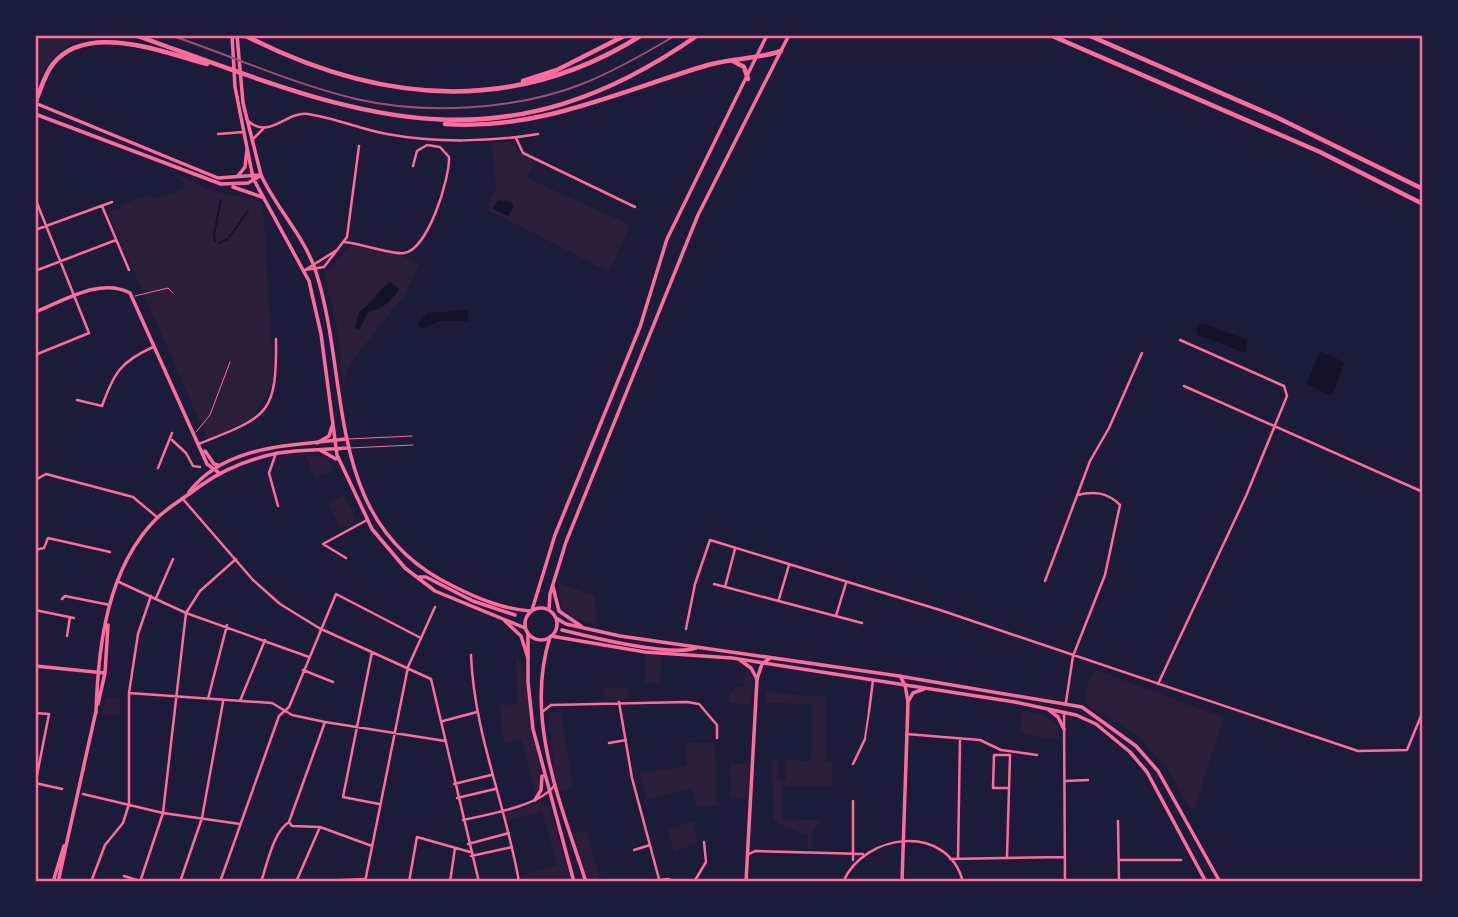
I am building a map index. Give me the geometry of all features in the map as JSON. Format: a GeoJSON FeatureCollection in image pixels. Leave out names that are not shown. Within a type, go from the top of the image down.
{"type":"FeatureCollection","features":[{"type":"Feature","properties":{"kind":"highway"},"geometry":{"type":"LineString","coordinates":[[135,35],[341,106],[416,120],[464,125],[532,120],[580,108],[729,60],[781,51]]}},
{"type":"Feature","properties":{"kind":"highway"},"geometry":{"type":"LineString","coordinates":[[244,35],[307,63],[370,84],[409,91],[482,92],[566,72],[610,53],[642,35]]}},
{"type":"Feature","properties":{"kind":"highway"},"geometry":{"type":"LineString","coordinates":[[482,92],[558,70],[626,35]]}},
{"type":"Feature","properties":{"kind":"highway"},"geometry":{"type":"LineString","coordinates":[[416,120],[483,120],[543,109],[635,73],[698,35]]}},
{"type":"Feature","properties":{"kind":"highway"},"geometry":{"type":"LineString","coordinates":[[1050,35],[1320,152],[1423,204]]}},
{"type":"Feature","properties":{"kind":"highway"},"geometry":{"type":"LineString","coordinates":[[1088,35],[1276,117],[1423,189]]}},
{"type":"Feature","properties":{"kind":"highway"},"geometry":{"type":"LineString","coordinates":[[35,103],[48,72],[58,59],[79,46],[98,43],[141,46],[238,72]]}},
{"type":"Feature","properties":{"kind":"highway"},"geometry":{"type":"LineString","coordinates":[[729,60],[744,67],[748,79]]}},
{"type":"Feature","properties":{"kind":"main road"},"geometry":{"type":"LineString","coordinates":[[235,35],[238,88],[252,174],[262,197],[306,271],[321,334],[339,462],[368,520],[398,561],[417,578],[450,599],[525,628]]}},
{"type":"Feature","properties":{"kind":"main road"},"geometry":{"type":"LineString","coordinates":[[574,882],[542,771],[530,711],[528,634],[525,621],[531,611],[555,535],[640,327],[667,239],[748,79],[767,35]]}},
{"type":"Feature","properties":{"kind":"main road"},"geometry":{"type":"LineString","coordinates":[[550,610],[553,583],[580,503],[698,215],[789,35]]}},
{"type":"Feature","properties":{"kind":"main road"},"geometry":{"type":"LineString","coordinates":[[238,88],[261,174],[316,271],[330,332],[346,439],[362,492],[380,522],[424,570],[480,599],[531,611],[540,607],[550,610],[566,624],[592,631],[1066,702],[1097,716],[1136,746],[1158,771],[1220,882]]}},
{"type":"Feature","properties":{"kind":"main road"},"geometry":{"type":"LineString","coordinates":[[35,103],[218,178],[261,174]]}},
{"type":"Feature","properties":{"kind":"main road"},"geometry":{"type":"LineString","coordinates":[[35,114],[262,197]]}},
{"type":"Feature","properties":{"kind":"main road"},"geometry":{"type":"LineString","coordinates":[[236,178],[245,167],[247,150]]}},
{"type":"Feature","properties":{"kind":"main road"},"geometry":{"type":"LineString","coordinates":[[221,184],[236,185],[254,180],[261,174]]}},
{"type":"Feature","properties":{"kind":"main road"},"geometry":{"type":"LineString","coordinates":[[35,312],[95,288],[110,286],[121,289],[133,298],[194,434],[214,464],[219,465]]}},
{"type":"Feature","properties":{"kind":"main road"},"geometry":{"type":"LineString","coordinates":[[317,443],[328,436],[333,424]]}},
{"type":"Feature","properties":{"kind":"main road"},"geometry":{"type":"LineString","coordinates":[[96,713],[97,672],[110,605],[133,549],[158,518],[211,469],[219,465],[258,451],[346,439]]}},
{"type":"Feature","properties":{"kind":"main road"},"geometry":{"type":"LineString","coordinates":[[200,444],[211,469],[221,472]]}},
{"type":"Feature","properties":{"kind":"main road"},"geometry":{"type":"LineString","coordinates":[[188,493],[221,472],[276,453],[348,448]]}},
{"type":"Feature","properties":{"kind":"main road"},"geometry":{"type":"LineString","coordinates":[[320,450],[339,462]]}},
{"type":"Feature","properties":{"kind":"main road"},"geometry":{"type":"LineString","coordinates":[[424,570],[426,577]]}},
{"type":"Feature","properties":{"kind":"main road"},"geometry":{"type":"LineString","coordinates":[[417,578],[426,577],[473,601],[515,615]]}},
{"type":"Feature","properties":{"kind":"main road"},"geometry":{"type":"LineString","coordinates":[[553,583],[559,611],[592,631]]}},
{"type":"Feature","properties":{"kind":"main road"},"geometry":{"type":"LineString","coordinates":[[56,882],[105,673],[108,612]]}},
{"type":"Feature","properties":{"kind":"main road"},"geometry":{"type":"LineString","coordinates":[[501,618],[519,633],[528,658]]}},
{"type":"Feature","properties":{"kind":"main road"},"geometry":{"type":"LineString","coordinates":[[556,618],[556,629],[551,636],[544,661],[542,729],[555,784],[586,882]]}},
{"type":"Feature","properties":{"kind":"main road"},"geometry":{"type":"LineString","coordinates":[[562,630],[618,642],[689,650],[698,647]]}},
{"type":"Feature","properties":{"kind":"main road"},"geometry":{"type":"LineString","coordinates":[[528,634],[539,640],[551,636],[645,652],[738,659],[1064,712],[1096,724],[1130,752],[1147,772],[1206,882]]}},
{"type":"Feature","properties":{"kind":"main road"},"geometry":{"type":"LineString","coordinates":[[689,650],[696,655]]}},
{"type":"Feature","properties":{"kind":"main road"},"geometry":{"type":"LineString","coordinates":[[746,882],[757,679],[762,664],[772,658]]}},
{"type":"Feature","properties":{"kind":"main road"},"geometry":{"type":"LineString","coordinates":[[738,659],[751,668],[757,679]]}},
{"type":"Feature","properties":{"kind":"main road"},"geometry":{"type":"LineString","coordinates":[[35,666],[105,673]]}},
{"type":"Feature","properties":{"kind":"main road"},"geometry":{"type":"LineString","coordinates":[[899,676],[905,685],[908,702],[902,882]]}},
{"type":"Feature","properties":{"kind":"main road"},"geometry":{"type":"LineString","coordinates":[[908,702],[914,693],[925,688]]}},
{"type":"Feature","properties":{"kind":"main road"},"geometry":{"type":"LineString","coordinates":[[1064,712],[1066,702]]}},
{"type":"Feature","properties":{"kind":"main road"},"geometry":{"type":"LineString","coordinates":[[1045,708],[1058,717],[1064,729]]}},
{"type":"Feature","properties":{"kind":"main road"},"geometry":{"type":"LineString","coordinates":[[535,800],[541,790],[542,771]]}},
{"type":"Feature","properties":{"kind":"street"},"geometry":{"type":"LineString","coordinates":[[251,141],[266,128],[303,114],[399,135],[516,138],[538,134]]}},
{"type":"Feature","properties":{"kind":"street"},"geometry":{"type":"LineString","coordinates":[[248,121],[255,127],[266,128]]}},
{"type":"Feature","properties":{"kind":"street"},"geometry":{"type":"LineString","coordinates":[[218,134],[244,132]]}},
{"type":"Feature","properties":{"kind":"street"},"geometry":{"type":"LineString","coordinates":[[516,138],[523,153],[635,207]]}},
{"type":"Feature","properties":{"kind":"street"},"geometry":{"type":"LineString","coordinates":[[344,242],[400,253],[409,251],[439,208],[449,158],[440,147],[427,145],[416,151],[413,166]]}},
{"type":"Feature","properties":{"kind":"street"},"geometry":{"type":"LineString","coordinates":[[306,271],[316,271],[324,267],[344,242],[359,146]]}},
{"type":"Feature","properties":{"kind":"street"},"geometry":{"type":"LineString","coordinates":[[35,198],[89,333],[36,354]]}},
{"type":"Feature","properties":{"kind":"street"},"geometry":{"type":"LineString","coordinates":[[35,230],[112,202]]}},
{"type":"Feature","properties":{"kind":"street"},"geometry":{"type":"LineString","coordinates":[[102,206],[129,270]]}},
{"type":"Feature","properties":{"kind":"street"},"geometry":{"type":"LineString","coordinates":[[35,271],[116,240]]}},
{"type":"Feature","properties":{"kind":"street"},"geometry":{"type":"LineString","coordinates":[[306,271],[340,248]]}},
{"type":"Feature","properties":{"kind":"street"},"geometry":{"type":"LineString","coordinates":[[200,444],[252,423],[262,414],[276,384],[276,339]]}},
{"type":"Feature","properties":{"kind":"street"},"geometry":{"type":"LineString","coordinates":[[1158,684],[1246,496],[1287,396],[1284,386],[1180,340]]}},
{"type":"Feature","properties":{"kind":"street"},"geometry":{"type":"LineString","coordinates":[[77,400],[102,406],[113,374],[134,356],[154,347]]}},
{"type":"Feature","properties":{"kind":"street"},"geometry":{"type":"LineString","coordinates":[[1045,581],[1090,461],[1109,428],[1142,353]]}},
{"type":"Feature","properties":{"kind":"street"},"geometry":{"type":"LineString","coordinates":[[1184,386],[1423,492]]}},
{"type":"Feature","properties":{"kind":"street"},"geometry":{"type":"LineString","coordinates":[[158,468],[160,458],[172,440],[172,433]]}},
{"type":"Feature","properties":{"kind":"street"},"geometry":{"type":"LineString","coordinates":[[172,440],[186,453],[193,466],[200,467]]}},
{"type":"Feature","properties":{"kind":"street"},"geometry":{"type":"LineString","coordinates":[[276,453],[269,473],[278,506]]}},
{"type":"Feature","properties":{"kind":"street"},"geometry":{"type":"LineString","coordinates":[[35,486],[36,477],[46,474],[133,497],[158,518]]}},
{"type":"Feature","properties":{"kind":"street"},"geometry":{"type":"LineString","coordinates":[[1066,702],[1073,656],[1105,575],[1120,505],[1112,496],[1092,492],[1077,495]]}},
{"type":"Feature","properties":{"kind":"street"},"geometry":{"type":"LineString","coordinates":[[182,498],[280,604],[319,628],[432,679],[457,798],[479,882]]}},
{"type":"Feature","properties":{"kind":"street"},"geometry":{"type":"LineString","coordinates":[[346,558],[323,544],[368,520]]}},
{"type":"Feature","properties":{"kind":"street"},"geometry":{"type":"LineString","coordinates":[[35,550],[44,548],[48,538],[110,552]]}},
{"type":"Feature","properties":{"kind":"street"},"geometry":{"type":"LineString","coordinates":[[686,629],[695,584],[710,540],[940,610],[1358,751],[1407,750],[1423,711]]}},
{"type":"Feature","properties":{"kind":"street"},"geometry":{"type":"LineString","coordinates":[[725,587],[736,548]]}},
{"type":"Feature","properties":{"kind":"street"},"geometry":{"type":"LineString","coordinates":[[156,597],[173,559]]}},
{"type":"Feature","properties":{"kind":"street"},"geometry":{"type":"LineString","coordinates":[[124,876],[141,882],[163,813],[186,613],[200,591],[236,559]]}},
{"type":"Feature","properties":{"kind":"street"},"geometry":{"type":"LineString","coordinates":[[779,599],[789,564]]}},
{"type":"Feature","properties":{"kind":"street"},"geometry":{"type":"LineString","coordinates":[[119,582],[186,613],[227,625],[309,656]]}},
{"type":"Feature","properties":{"kind":"street"},"geometry":{"type":"LineString","coordinates":[[836,616],[846,582]]}},
{"type":"Feature","properties":{"kind":"street"},"geometry":{"type":"LineString","coordinates":[[714,584],[862,623]]}},
{"type":"Feature","properties":{"kind":"street"},"geometry":{"type":"LineString","coordinates":[[220,882],[279,716],[289,707],[319,628],[336,594],[419,637]]}},
{"type":"Feature","properties":{"kind":"street"},"geometry":{"type":"LineString","coordinates":[[62,599],[65,596],[110,605]]}},
{"type":"Feature","properties":{"kind":"street"},"geometry":{"type":"LineString","coordinates":[[91,882],[105,845],[123,823],[129,804],[129,693],[138,634],[151,596]]}},
{"type":"Feature","properties":{"kind":"street"},"geometry":{"type":"LineString","coordinates":[[320,827],[297,882],[366,881],[408,667],[419,637],[435,607]]}},
{"type":"Feature","properties":{"kind":"street"},"geometry":{"type":"LineString","coordinates":[[35,610],[72,618],[67,636]]}},
{"type":"Feature","properties":{"kind":"street"},"geometry":{"type":"LineString","coordinates":[[208,699],[227,625]]}},
{"type":"Feature","properties":{"kind":"street"},"geometry":{"type":"LineString","coordinates":[[240,701],[265,640]]}},
{"type":"Feature","properties":{"kind":"street"},"geometry":{"type":"LineString","coordinates":[[372,652],[343,797],[379,804]]}},
{"type":"Feature","properties":{"kind":"street"},"geometry":{"type":"LineString","coordinates":[[471,655],[472,689],[519,882]]}},
{"type":"Feature","properties":{"kind":"street"},"geometry":{"type":"LineString","coordinates":[[303,670],[333,682]]}},
{"type":"Feature","properties":{"kind":"street"},"geometry":{"type":"LineString","coordinates":[[853,764],[865,739],[873,680]]}},
{"type":"Feature","properties":{"kind":"street"},"geometry":{"type":"LineString","coordinates":[[129,693],[272,703],[292,715],[358,730],[445,741]]}},
{"type":"Feature","properties":{"kind":"street"},"geometry":{"type":"LineString","coordinates":[[180,882],[202,818],[223,700]]}},
{"type":"Feature","properties":{"kind":"street"},"geometry":{"type":"LineString","coordinates":[[542,712],[551,705],[620,702],[699,704],[717,725],[717,738]]}},
{"type":"Feature","properties":{"kind":"street"},"geometry":{"type":"LineString","coordinates":[[620,702],[632,778],[659,879]]}},
{"type":"Feature","properties":{"kind":"street"},"geometry":{"type":"LineString","coordinates":[[442,721],[477,712]]}},
{"type":"Feature","properties":{"kind":"street"},"geometry":{"type":"LineString","coordinates":[[1064,712],[1065,882]]}},
{"type":"Feature","properties":{"kind":"street"},"geometry":{"type":"LineString","coordinates":[[35,713],[49,714],[35,784],[62,789]]}},
{"type":"Feature","properties":{"kind":"street"},"geometry":{"type":"LineString","coordinates":[[261,882],[283,826],[289,822],[325,722]]}},
{"type":"Feature","properties":{"kind":"street"},"geometry":{"type":"LineString","coordinates":[[906,734],[981,740],[1001,750],[1037,755]]}},
{"type":"Feature","properties":{"kind":"street"},"geometry":{"type":"LineString","coordinates":[[958,859],[960,739]]}},
{"type":"Feature","properties":{"kind":"street"},"geometry":{"type":"LineString","coordinates":[[610,743],[626,740]]}},
{"type":"Feature","properties":{"kind":"street"},"geometry":{"type":"LineString","coordinates":[[1007,857],[1010,755],[994,755],[993,788],[1009,788]]}},
{"type":"Feature","properties":{"kind":"street"},"geometry":{"type":"LineString","coordinates":[[454,783],[491,775]]}},
{"type":"Feature","properties":{"kind":"street"},"geometry":{"type":"LineString","coordinates":[[1065,781],[1088,780]]}},
{"type":"Feature","properties":{"kind":"street"},"geometry":{"type":"LineString","coordinates":[[463,820],[535,800],[548,793],[555,784]]}},
{"type":"Feature","properties":{"kind":"street"},"geometry":{"type":"LineString","coordinates":[[457,798],[495,789]]}},
{"type":"Feature","properties":{"kind":"street"},"geometry":{"type":"LineString","coordinates":[[83,794],[163,813],[240,824]]}},
{"type":"Feature","properties":{"kind":"street"},"geometry":{"type":"LineString","coordinates":[[853,801],[854,862]]}},
{"type":"Feature","properties":{"kind":"street"},"geometry":{"type":"LineString","coordinates":[[1118,821],[1119,882]]}},
{"type":"Feature","properties":{"kind":"street"},"geometry":{"type":"LineString","coordinates":[[289,822],[292,825],[320,827],[372,846]]}},
{"type":"Feature","properties":{"kind":"street"},"geometry":{"type":"LineString","coordinates":[[468,844],[509,834]]}},
{"type":"Feature","properties":{"kind":"street"},"geometry":{"type":"LineString","coordinates":[[408,882],[417,837],[471,854],[512,848]]}},
{"type":"Feature","properties":{"kind":"street"},"geometry":{"type":"LineString","coordinates":[[843,882],[854,862],[863,854],[880,845],[904,840],[932,847],[950,859],[963,882]]}},
{"type":"Feature","properties":{"kind":"street"},"geometry":{"type":"LineString","coordinates":[[694,882],[706,863],[704,842]]}},
{"type":"Feature","properties":{"kind":"street"},"geometry":{"type":"LineString","coordinates":[[634,850],[650,845]]}},
{"type":"Feature","properties":{"kind":"street"},"geometry":{"type":"LineString","coordinates":[[450,882],[455,848]]}},
{"type":"Feature","properties":{"kind":"street"},"geometry":{"type":"LineString","coordinates":[[749,854],[755,851],[863,854]]}},
{"type":"Feature","properties":{"kind":"street"},"geometry":{"type":"LineString","coordinates":[[950,859],[1065,857]]}},
{"type":"Feature","properties":{"kind":"street"},"geometry":{"type":"LineString","coordinates":[[1119,860],[1170,863],[1181,860]]}},
{"type":"Feature","properties":{"kind":"street"},"geometry":{"type":"LineString","coordinates":[[645,882],[659,879],[675,882]]}},
{"type":"Feature","properties":{"kind":"lane"},"geometry":{"type":"LineString","coordinates":[[133,298],[168,288],[173,293]]}},
{"type":"Feature","properties":{"kind":"lane"},"geometry":{"type":"LineString","coordinates":[[194,434],[210,415],[230,362]]}},
{"type":"Feature","properties":{"kind":"lane"},"geometry":{"type":"LineString","coordinates":[[346,439],[412,436]]}},
{"type":"Feature","properties":{"kind":"lane"},"geometry":{"type":"LineString","coordinates":[[348,448],[413,445]]}},
{"type":"Feature","properties":{"kind":"shaded area"},"geometry":{"type":"Polygon","coordinates":[[[35,35],[124,36],[95,38],[72,45],[53,59],[37,84],[35,35]]]}},
{"type":"Feature","properties":{"kind":"shaded area"},"geometry":{"type":"Polygon","coordinates":[[[515,141],[518,153],[535,162],[527,178],[630,225],[609,272],[486,209],[496,187],[491,142],[515,141]]]}},
{"type":"Feature","properties":{"kind":"shaded area"},"geometry":{"type":"Polygon","coordinates":[[[177,174],[214,192],[255,199],[263,205],[274,383],[250,421],[208,440],[108,213],[121,208],[120,205],[150,194],[153,200],[184,189],[182,179],[175,178],[177,174]]]}},
{"type":"Feature","properties":{"kind":"shaded area"},"geometry":{"type":"Polygon","coordinates":[[[498,200],[511,202],[514,207],[508,216],[493,209],[498,200]]]}},
{"type":"Feature","properties":{"kind":"shaded area"},"geometry":{"type":"Polygon","coordinates":[[[355,245],[403,256],[419,265],[404,296],[350,363],[344,383],[337,326],[324,275],[355,245]]]}},
{"type":"Feature","properties":{"kind":"shaded area"},"geometry":{"type":"Polygon","coordinates":[[[390,282],[399,289],[386,304],[368,312],[359,330],[355,327],[359,312],[390,282]]]}},
{"type":"Feature","properties":{"kind":"shaded area"},"geometry":{"type":"Polygon","coordinates":[[[468,310],[468,321],[439,321],[423,329],[417,324],[428,313],[468,310]]]}},
{"type":"Feature","properties":{"kind":"shaded area"},"geometry":{"type":"Polygon","coordinates":[[[1202,323],[1247,340],[1246,353],[1198,335],[1196,329],[1202,323]]]}},
{"type":"Feature","properties":{"kind":"shaded area"},"geometry":{"type":"Polygon","coordinates":[[[1319,353],[1344,362],[1334,392],[1329,395],[1307,384],[1319,353]]]}},
{"type":"Feature","properties":{"kind":"shaded area"},"geometry":{"type":"Polygon","coordinates":[[[306,455],[326,457],[335,470],[315,478],[306,455]]]}},
{"type":"Feature","properties":{"kind":"shaded area"},"geometry":{"type":"Polygon","coordinates":[[[344,495],[357,521],[341,529],[328,503],[344,495]]]}},
{"type":"Feature","properties":{"kind":"shaded area"},"geometry":{"type":"Polygon","coordinates":[[[559,583],[595,596],[597,625],[567,613],[561,602],[559,583]]]}},
{"type":"Feature","properties":{"kind":"shaded area"},"geometry":{"type":"Polygon","coordinates":[[[645,652],[662,653],[660,683],[645,683],[645,652]]]}},
{"type":"Feature","properties":{"kind":"shaded area"},"geometry":{"type":"Polygon","coordinates":[[[516,654],[524,669],[540,771],[540,785],[536,794],[521,738],[504,743],[499,705],[517,704],[516,654]]]}},
{"type":"Feature","properties":{"kind":"shaded area"},"geometry":{"type":"Polygon","coordinates":[[[746,667],[753,679],[750,705],[728,702],[730,693],[737,686],[744,687],[746,667]]]}},
{"type":"Feature","properties":{"kind":"shaded area"},"geometry":{"type":"Polygon","coordinates":[[[1096,670],[1224,718],[1193,812],[1167,769],[1137,735],[1085,704],[1087,685],[1096,670]]]}},
{"type":"Feature","properties":{"kind":"shaded area"},"geometry":{"type":"Polygon","coordinates":[[[604,688],[628,688],[628,700],[604,700],[604,688]]]}},
{"type":"Feature","properties":{"kind":"shaded area"},"geometry":{"type":"Polygon","coordinates":[[[766,692],[826,697],[826,762],[832,762],[832,786],[782,786],[782,819],[820,820],[812,832],[813,847],[808,847],[808,836],[773,821],[772,760],[777,760],[777,780],[786,781],[786,760],[811,761],[812,704],[765,703],[766,692]]]}},
{"type":"Feature","properties":{"kind":"shaded area"},"geometry":{"type":"Polygon","coordinates":[[[106,697],[121,699],[120,715],[102,715],[106,697]]]}},
{"type":"Feature","properties":{"kind":"shaded area"},"geometry":{"type":"Polygon","coordinates":[[[1021,710],[1041,714],[1058,725],[1059,740],[1020,733],[1021,710]]]}},
{"type":"Feature","properties":{"kind":"shaded area"},"geometry":{"type":"Polygon","coordinates":[[[561,711],[573,788],[560,792],[555,774],[549,713],[561,711]]]}},
{"type":"Feature","properties":{"kind":"shaded area"},"geometry":{"type":"Polygon","coordinates":[[[715,742],[717,806],[697,807],[692,788],[646,800],[640,773],[686,766],[686,743],[715,742]]]}},
{"type":"Feature","properties":{"kind":"shaded area"},"geometry":{"type":"Polygon","coordinates":[[[730,764],[749,764],[748,798],[731,799],[730,764]]]}},
{"type":"Feature","properties":{"kind":"shaded area"},"geometry":{"type":"Polygon","coordinates":[[[540,803],[550,808],[572,882],[523,882],[521,875],[557,865],[542,811],[507,821],[505,813],[540,803]]]}},
{"type":"Feature","properties":{"kind":"shaded area"},"geometry":{"type":"Polygon","coordinates":[[[693,821],[697,843],[674,852],[667,830],[693,821]]]}},
{"type":"Feature","properties":{"kind":"shaded area"},"geometry":{"type":"Polygon","coordinates":[[[586,830],[601,882],[589,882],[573,834],[586,830]]]}},
{"type":"Feature","properties":{"kind":"waterway"},"geometry":{"type":"LineString","coordinates":[[215,241],[221,200]]}},
{"type":"Feature","properties":{"kind":"waterway"},"geometry":{"type":"LineString","coordinates":[[219,243],[228,239],[248,211]]}},
{"type":"Feature","properties":{"kind":"railway"},"geometry":{"type":"LineString","coordinates":[[170,35],[332,93],[383,104],[440,108],[500,104],[556,93],[606,73],[676,35]]}}]}
